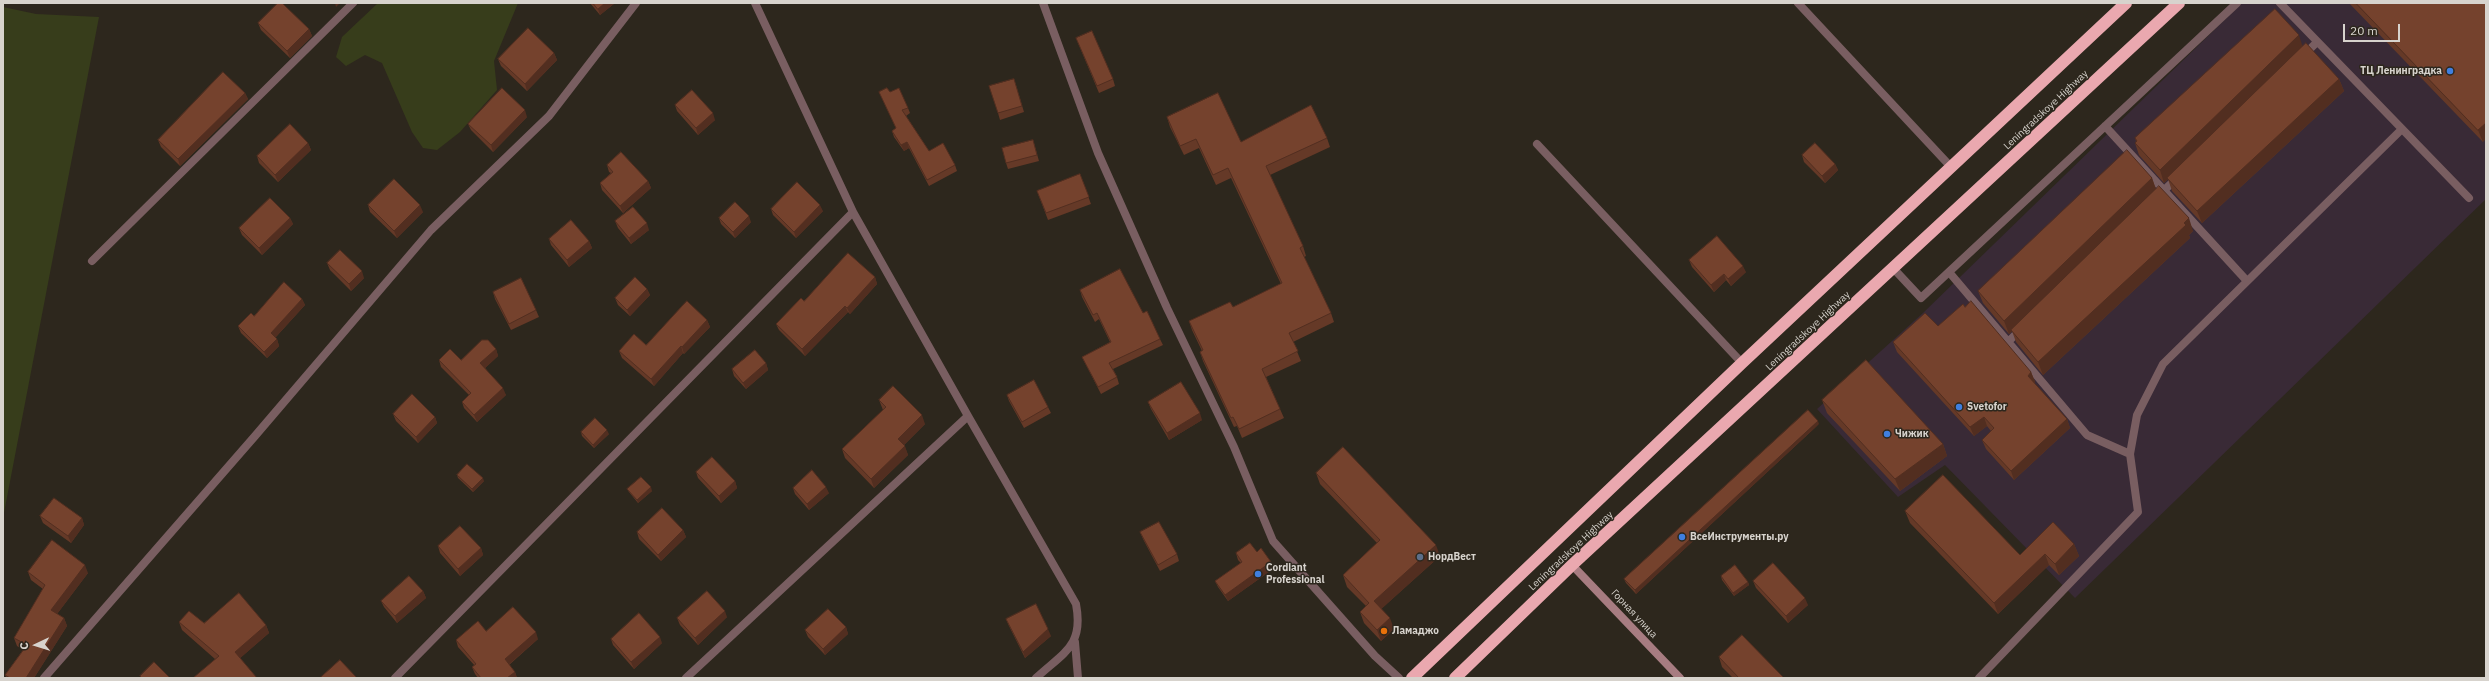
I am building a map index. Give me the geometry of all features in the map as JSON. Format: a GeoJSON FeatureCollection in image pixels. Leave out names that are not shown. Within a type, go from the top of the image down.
{"type":"FeatureCollection","features":[{"type":"Feature","properties":{"kind":"highway","name":"Leningradskoye Highway"},"geometry":{"type":"LineString","coordinates":[[1412,678],[1742,363],[2126,3]]}},
{"type":"Feature","properties":{"kind":"highway","name":"Leningradskoye Highway"},"geometry":{"type":"LineString","coordinates":[[1455,678],[1572,565],[2179,3]]}},
{"type":"Feature","properties":{"kind":"street"},"geometry":{"type":"LineString","coordinates":[[92,261],[353,3]]}},
{"type":"Feature","properties":{"kind":"street"},"geometry":{"type":"LineString","coordinates":[[44,678],[256,436],[431,230],[549,116],[636,3]]}},
{"type":"Feature","properties":{"kind":"street"},"geometry":{"type":"LineString","coordinates":[[755,3],[853,212],[1076,604],[1079,620],[1075,642],[1078,678]]}},
{"type":"Feature","properties":{"kind":"street"},"geometry":{"type":"LineString","coordinates":[[1043,3],[1098,153],[1167,308],[1234,447],[1273,541],[1375,656],[1399,678]]}},
{"type":"Feature","properties":{"kind":"street"},"geometry":{"type":"LineString","coordinates":[[1798,3],[1951,167]]}},
{"type":"Feature","properties":{"kind":"street"},"geometry":{"type":"LineString","coordinates":[[1893,268],[1920,298],[2237,3]]}},
{"type":"Feature","properties":{"kind":"street"},"geometry":{"type":"LineString","coordinates":[[2280,3],[2469,198]]}},
{"type":"Feature","properties":{"kind":"street"},"geometry":{"type":"LineString","coordinates":[[2295,64],[2318,42]]}},
{"type":"Feature","properties":{"kind":"street"},"geometry":{"type":"LineString","coordinates":[[2105,126],[2247,282]]}},
{"type":"Feature","properties":{"kind":"street"},"geometry":{"type":"LineString","coordinates":[[1978,678],[2138,512],[2130,454],[2137,415],[2163,364],[2402,129]]}},
{"type":"Feature","properties":{"kind":"street"},"geometry":{"type":"LineString","coordinates":[[1537,144],[1742,363]]}},
{"type":"Feature","properties":{"kind":"street"},"geometry":{"type":"LineString","coordinates":[[2147,207],[2181,174]]}},
{"type":"Feature","properties":{"kind":"street"},"geometry":{"type":"LineString","coordinates":[[395,678],[853,212]]}},
{"type":"Feature","properties":{"kind":"street"},"geometry":{"type":"LineString","coordinates":[[1949,272],[2087,435],[2130,454]]}},
{"type":"Feature","properties":{"kind":"street"},"geometry":{"type":"LineString","coordinates":[[2008,342],[2025,326]]}},
{"type":"Feature","properties":{"kind":"street"},"geometry":{"type":"LineString","coordinates":[[686,678],[968,416]]}},
{"type":"Feature","properties":{"kind":"street","name":"Горная улица"},"geometry":{"type":"LineString","coordinates":[[1572,565],[1680,678]]}},
{"type":"Feature","properties":{"kind":"street"},"geometry":{"type":"LineString","coordinates":[[1036,678],[1075,642]]}},
{"type":"Feature","properties":{"kind":"shaded area"},"geometry":{"type":"Polygon","coordinates":[[[2242,3],[2486,3],[2486,199],[2075,598],[1945,465],[1898,497],[1817,409],[1924,312],[2242,3]]]}},
{"type":"Feature","properties":{"kind":"green space"},"geometry":{"type":"Polygon","coordinates":[[[378,3],[518,3],[494,61],[497,90],[460,132],[437,150],[423,148],[412,132],[382,63],[365,55],[346,66],[336,57],[342,37],[378,3]]]}},
{"type":"Feature","properties":{"kind":"green space"},"geometry":{"type":"Polygon","coordinates":[[[3,7],[36,14],[99,17],[3,518],[3,7]]]}},
{"type":"Feature","properties":{"kind":"building"},"geometry":{"type":"Polygon","coordinates":[[[278,3],[282,3],[309,29],[287,51],[258,23],[278,3]]]}},
{"type":"Feature","properties":{"kind":"building"},"geometry":{"type":"Polygon","coordinates":[[[593,3],[605,3],[598,9],[593,3]]]}},
{"type":"Feature","properties":{"kind":"building","name":"ТЦ Ленинградка"},"geometry":{"type":"Polygon","coordinates":[[[2356,3],[2486,3],[2486,123],[2478,130],[2356,3]]]}},
{"type":"Feature","properties":{"kind":"building"},"geometry":{"type":"Polygon","coordinates":[[[2275,9],[2299,35],[2160,170],[2135,143],[2137,141],[2135,138],[2275,9]]]}},
{"type":"Feature","properties":{"kind":"building"},"geometry":{"type":"Polygon","coordinates":[[[528,28],[554,53],[525,84],[498,59],[528,28]]]}},
{"type":"Feature","properties":{"kind":"building"},"geometry":{"type":"Polygon","coordinates":[[[1092,31],[1113,79],[1097,86],[1076,38],[1092,31]]]}},
{"type":"Feature","properties":{"kind":"building"},"geometry":{"type":"Polygon","coordinates":[[[2306,43],[2339,79],[2197,211],[2167,178],[2306,43]]]}},
{"type":"Feature","properties":{"kind":"building"},"geometry":{"type":"Polygon","coordinates":[[[223,72],[245,93],[178,159],[158,140],[223,72]]]}},
{"type":"Feature","properties":{"kind":"building"},"geometry":{"type":"Polygon","coordinates":[[[1014,79],[1022,106],[998,113],[989,86],[1014,79]]]}},
{"type":"Feature","properties":{"kind":"building"},"geometry":{"type":"Polygon","coordinates":[[[502,88],[525,110],[491,145],[468,124],[502,88]]]}},
{"type":"Feature","properties":{"kind":"building"},"geometry":{"type":"Polygon","coordinates":[[[887,88],[890,92],[899,88],[908,108],[902,110],[929,151],[943,143],[955,165],[927,180],[907,142],[901,145],[892,131],[896,128],[879,92],[887,88]]]}},
{"type":"Feature","properties":{"kind":"building"},"geometry":{"type":"Polygon","coordinates":[[[692,90],[713,113],[696,128],[675,105],[692,90]]]}},
{"type":"Feature","properties":{"kind":"building"},"geometry":{"type":"Polygon","coordinates":[[[1218,93],[1241,142],[1311,105],[1327,138],[1266,166],[1303,246],[1300,248],[1331,313],[1289,333],[1298,351],[1262,369],[1280,409],[1239,429],[1233,417],[1231,418],[1200,352],[1203,350],[1189,321],[1230,302],[1233,307],[1282,283],[1228,168],[1213,175],[1196,139],[1180,146],[1167,117],[1218,93]]]}},
{"type":"Feature","properties":{"kind":"building"},"geometry":{"type":"Polygon","coordinates":[[[290,124],[308,143],[275,175],[257,156],[290,124]]]}},
{"type":"Feature","properties":{"kind":"building"},"geometry":{"type":"Polygon","coordinates":[[[1033,140],[1037,155],[1006,163],[1002,148],[1033,140]]]}},
{"type":"Feature","properties":{"kind":"building"},"geometry":{"type":"Polygon","coordinates":[[[1815,143],[1835,164],[1822,176],[1802,155],[1815,143]]]}},
{"type":"Feature","properties":{"kind":"building"},"geometry":{"type":"Polygon","coordinates":[[[2127,150],[2152,178],[2004,321],[1978,291],[2127,150]]]}},
{"type":"Feature","properties":{"kind":"building"},"geometry":{"type":"Polygon","coordinates":[[[621,152],[648,181],[620,206],[600,183],[613,172],[607,165],[621,152]]]}},
{"type":"Feature","properties":{"kind":"building"},"geometry":{"type":"Polygon","coordinates":[[[1080,174],[1089,197],[1046,213],[1037,191],[1080,174]]]}},
{"type":"Feature","properties":{"kind":"building"},"geometry":{"type":"Polygon","coordinates":[[[394,179],[420,205],[394,231],[368,205],[394,179]]]}},
{"type":"Feature","properties":{"kind":"building"},"geometry":{"type":"Polygon","coordinates":[[[797,182],[820,205],[794,232],[771,209],[797,182]]]}},
{"type":"Feature","properties":{"kind":"building"},"geometry":{"type":"Polygon","coordinates":[[[2159,186],[2189,218],[2184,223],[2186,225],[2038,362],[2011,330],[2159,186]]]}},
{"type":"Feature","properties":{"kind":"building"},"geometry":{"type":"Polygon","coordinates":[[[270,198],[290,218],[259,248],[239,228],[270,198]]]}},
{"type":"Feature","properties":{"kind":"building"},"geometry":{"type":"Polygon","coordinates":[[[735,202],[749,216],[733,232],[719,218],[735,202]]]}},
{"type":"Feature","properties":{"kind":"building"},"geometry":{"type":"Polygon","coordinates":[[[633,207],[647,223],[629,238],[615,221],[633,207]]]}},
{"type":"Feature","properties":{"kind":"building"},"geometry":{"type":"Polygon","coordinates":[[[571,220],[589,241],[567,260],[549,239],[571,220]]]}},
{"type":"Feature","properties":{"kind":"building"},"geometry":{"type":"Polygon","coordinates":[[[1717,236],[1743,266],[1728,279],[1724,274],[1711,285],[1689,260],[1717,236]]]}},
{"type":"Feature","properties":{"kind":"building"},"geometry":{"type":"Polygon","coordinates":[[[340,250],[362,271],[349,284],[327,263],[340,250]]]}},
{"type":"Feature","properties":{"kind":"building"},"geometry":{"type":"Polygon","coordinates":[[[848,253],[875,277],[847,308],[845,306],[802,349],[776,324],[801,298],[804,301],[848,253]]]}},
{"type":"Feature","properties":{"kind":"building"},"geometry":{"type":"Polygon","coordinates":[[[1120,269],[1143,313],[1147,311],[1160,339],[1109,363],[1117,377],[1098,387],[1082,357],[1111,342],[1097,313],[1093,315],[1080,290],[1120,269]]]}},
{"type":"Feature","properties":{"kind":"building"},"geometry":{"type":"Polygon","coordinates":[[[635,277],[647,289],[627,310],[615,298],[635,277]]]}},
{"type":"Feature","properties":{"kind":"building"},"geometry":{"type":"Polygon","coordinates":[[[521,278],[536,310],[509,324],[493,292],[521,278]]]}},
{"type":"Feature","properties":{"kind":"building"},"geometry":{"type":"Polygon","coordinates":[[[284,282],[302,299],[271,333],[277,339],[264,352],[238,326],[251,313],[254,316],[284,282]]]}},
{"type":"Feature","properties":{"kind":"building"},"geometry":{"type":"Polygon","coordinates":[[[687,301],[707,320],[651,379],[619,351],[634,334],[646,345],[687,301]]]}},
{"type":"Feature","properties":{"kind":"building"},"geometry":{"type":"Polygon","coordinates":[[[1971,301],[2031,372],[2028,376],[2067,419],[2011,471],[1982,440],[1994,428],[1984,417],[1970,427],[1893,342],[1925,313],[1938,326],[1963,304],[1965,307],[1971,301]]]}},
{"type":"Feature","properties":{"kind":"building"},"geometry":{"type":"Polygon","coordinates":[[[482,340],[488,340],[496,349],[480,363],[503,388],[474,415],[462,402],[471,393],[439,360],[450,349],[461,360],[482,340]]]}},
{"type":"Feature","properties":{"kind":"building"},"geometry":{"type":"Polygon","coordinates":[[[755,350],[766,363],[743,383],[732,369],[755,350]]]}},
{"type":"Feature","properties":{"kind":"building","name":"Чижик"},"geometry":{"type":"Polygon","coordinates":[[[1866,360],[1943,444],[1895,479],[1822,400],[1866,360]]]}},
{"type":"Feature","properties":{"kind":"building"},"geometry":{"type":"Polygon","coordinates":[[[1034,380],[1048,407],[1022,422],[1007,395],[1034,380]]]}},
{"type":"Feature","properties":{"kind":"building"},"geometry":{"type":"Polygon","coordinates":[[[1181,382],[1200,413],[1167,433],[1148,402],[1181,382]]]}},
{"type":"Feature","properties":{"kind":"building"},"geometry":{"type":"Polygon","coordinates":[[[893,386],[922,415],[898,439],[905,446],[871,479],[842,449],[886,407],[879,400],[893,386]]]}},
{"type":"Feature","properties":{"kind":"building"},"geometry":{"type":"Polygon","coordinates":[[[412,394],[435,417],[416,437],[393,414],[412,394]]]}},
{"type":"Feature","properties":{"kind":"building"},"geometry":{"type":"Polygon","coordinates":[[[1808,410],[1818,421],[1635,590],[1624,579],[1808,410]]]}},
{"type":"Feature","properties":{"kind":"building"},"geometry":{"type":"Polygon","coordinates":[[[595,418],[607,430],[593,445],[581,432],[595,418]]]}},
{"type":"Feature","properties":{"kind":"building"},"geometry":{"type":"Polygon","coordinates":[[[1343,447],[1436,545],[1374,601],[1390,618],[1377,630],[1360,612],[1369,603],[1343,575],[1380,540],[1316,473],[1343,447]]]}},
{"type":"Feature","properties":{"kind":"building"},"geometry":{"type":"Polygon","coordinates":[[[712,457],[735,481],[719,496],[696,472],[712,457]]]}},
{"type":"Feature","properties":{"kind":"building"},"geometry":{"type":"Polygon","coordinates":[[[467,464],[483,478],[472,489],[457,475],[467,464]]]}},
{"type":"Feature","properties":{"kind":"building"},"geometry":{"type":"Polygon","coordinates":[[[812,470],[826,487],[807,504],[793,488],[812,470]]]}},
{"type":"Feature","properties":{"kind":"building"},"geometry":{"type":"Polygon","coordinates":[[[1943,475],[2020,555],[2053,522],[2074,544],[2055,564],[2045,554],[1994,603],[1905,511],[1943,475]]]}},
{"type":"Feature","properties":{"kind":"building"},"geometry":{"type":"Polygon","coordinates":[[[641,477],[651,487],[637,500],[627,489],[641,477]]]}},
{"type":"Feature","properties":{"kind":"building"},"geometry":{"type":"Polygon","coordinates":[[[54,498],[82,518],[68,536],[40,516],[54,498]]]}},
{"type":"Feature","properties":{"kind":"building"},"geometry":{"type":"Polygon","coordinates":[[[662,508],[683,530],[658,555],[637,532],[662,508]]]}},
{"type":"Feature","properties":{"kind":"building"},"geometry":{"type":"Polygon","coordinates":[[[1159,522],[1177,554],[1158,565],[1140,532],[1159,522]]]}},
{"type":"Feature","properties":{"kind":"building"},"geometry":{"type":"Polygon","coordinates":[[[460,526],[481,548],[458,569],[438,546],[460,526]]]}},
{"type":"Feature","properties":{"kind":"building"},"geometry":{"type":"Polygon","coordinates":[[[52,540],[85,565],[51,610],[64,618],[26,678],[10,678],[5,675],[27,645],[14,638],[45,585],[28,572],[52,540]]]}},
{"type":"Feature","properties":{"kind":"building"},"geometry":{"type":"Polygon","coordinates":[[[1250,543],[1257,552],[1261,548],[1271,562],[1225,595],[1215,581],[1242,562],[1236,553],[1250,543]]]}},
{"type":"Feature","properties":{"kind":"building"},"geometry":{"type":"Polygon","coordinates":[[[1773,563],[1805,598],[1786,616],[1753,581],[1773,563]]]}},
{"type":"Feature","properties":{"kind":"building"},"geometry":{"type":"Polygon","coordinates":[[[1735,565],[1748,582],[1733,593],[1721,576],[1735,565]]]}},
{"type":"Feature","properties":{"kind":"building"},"geometry":{"type":"Polygon","coordinates":[[[409,576],[423,591],[395,616],[381,601],[409,576]]]}},
{"type":"Feature","properties":{"kind":"building"},"geometry":{"type":"Polygon","coordinates":[[[707,591],[725,611],[695,638],[677,618],[707,591]]]}},
{"type":"Feature","properties":{"kind":"building"},"geometry":{"type":"Polygon","coordinates":[[[239,593],[266,625],[235,652],[257,678],[193,678],[219,656],[179,622],[189,611],[204,623],[239,593]]]}},
{"type":"Feature","properties":{"kind":"building"},"geometry":{"type":"Polygon","coordinates":[[[1036,604],[1048,629],[1023,652],[1006,619],[1036,604]]]}},
{"type":"Feature","properties":{"kind":"building"},"geometry":{"type":"Polygon","coordinates":[[[513,607],[536,632],[505,659],[515,672],[507,678],[481,678],[472,667],[476,664],[456,640],[478,621],[486,631],[513,607]]]}},
{"type":"Feature","properties":{"kind":"building"},"geometry":{"type":"Polygon","coordinates":[[[828,609],[846,627],[823,649],[805,630],[828,609]]]}},
{"type":"Feature","properties":{"kind":"building"},"geometry":{"type":"Polygon","coordinates":[[[639,613],[660,637],[631,662],[611,639],[639,613]]]}},
{"type":"Feature","properties":{"kind":"building"},"geometry":{"type":"Polygon","coordinates":[[[1742,635],[1784,678],[1739,678],[1719,657],[1742,635]]]}},
{"type":"Feature","properties":{"kind":"building"},"geometry":{"type":"Polygon","coordinates":[[[340,660],[357,678],[320,678],[340,660]]]}},
{"type":"Feature","properties":{"kind":"building"},"geometry":{"type":"Polygon","coordinates":[[[154,662],[170,678],[142,678],[140,676],[154,662]]]}},
{"type":"Feature","properties":{"kind":"place","name":"ТЦ Ленинградка"},"geometry":{"type":"Point","coordinates":[2450,71]}},
{"type":"Feature","properties":{"kind":"place","name":"Svetofor"},"geometry":{"type":"Point","coordinates":[1959,407]}},
{"type":"Feature","properties":{"kind":"place","name":"Чижик"},"geometry":{"type":"Point","coordinates":[1887,434]}},
{"type":"Feature","properties":{"kind":"place","name":"ВсеИнструменты.ру"},"geometry":{"type":"Point","coordinates":[1682,537]}},
{"type":"Feature","properties":{"kind":"place","name":"НордВест"},"geometry":{"type":"Point","coordinates":[1420,557]}},
{"type":"Feature","properties":{"kind":"place","name":"Cordiant Professional"},"geometry":{"type":"Point","coordinates":[1258,574]}},
{"type":"Feature","properties":{"kind":"place","name":"Ламаджо"},"geometry":{"type":"Point","coordinates":[1384,631]}}]}
